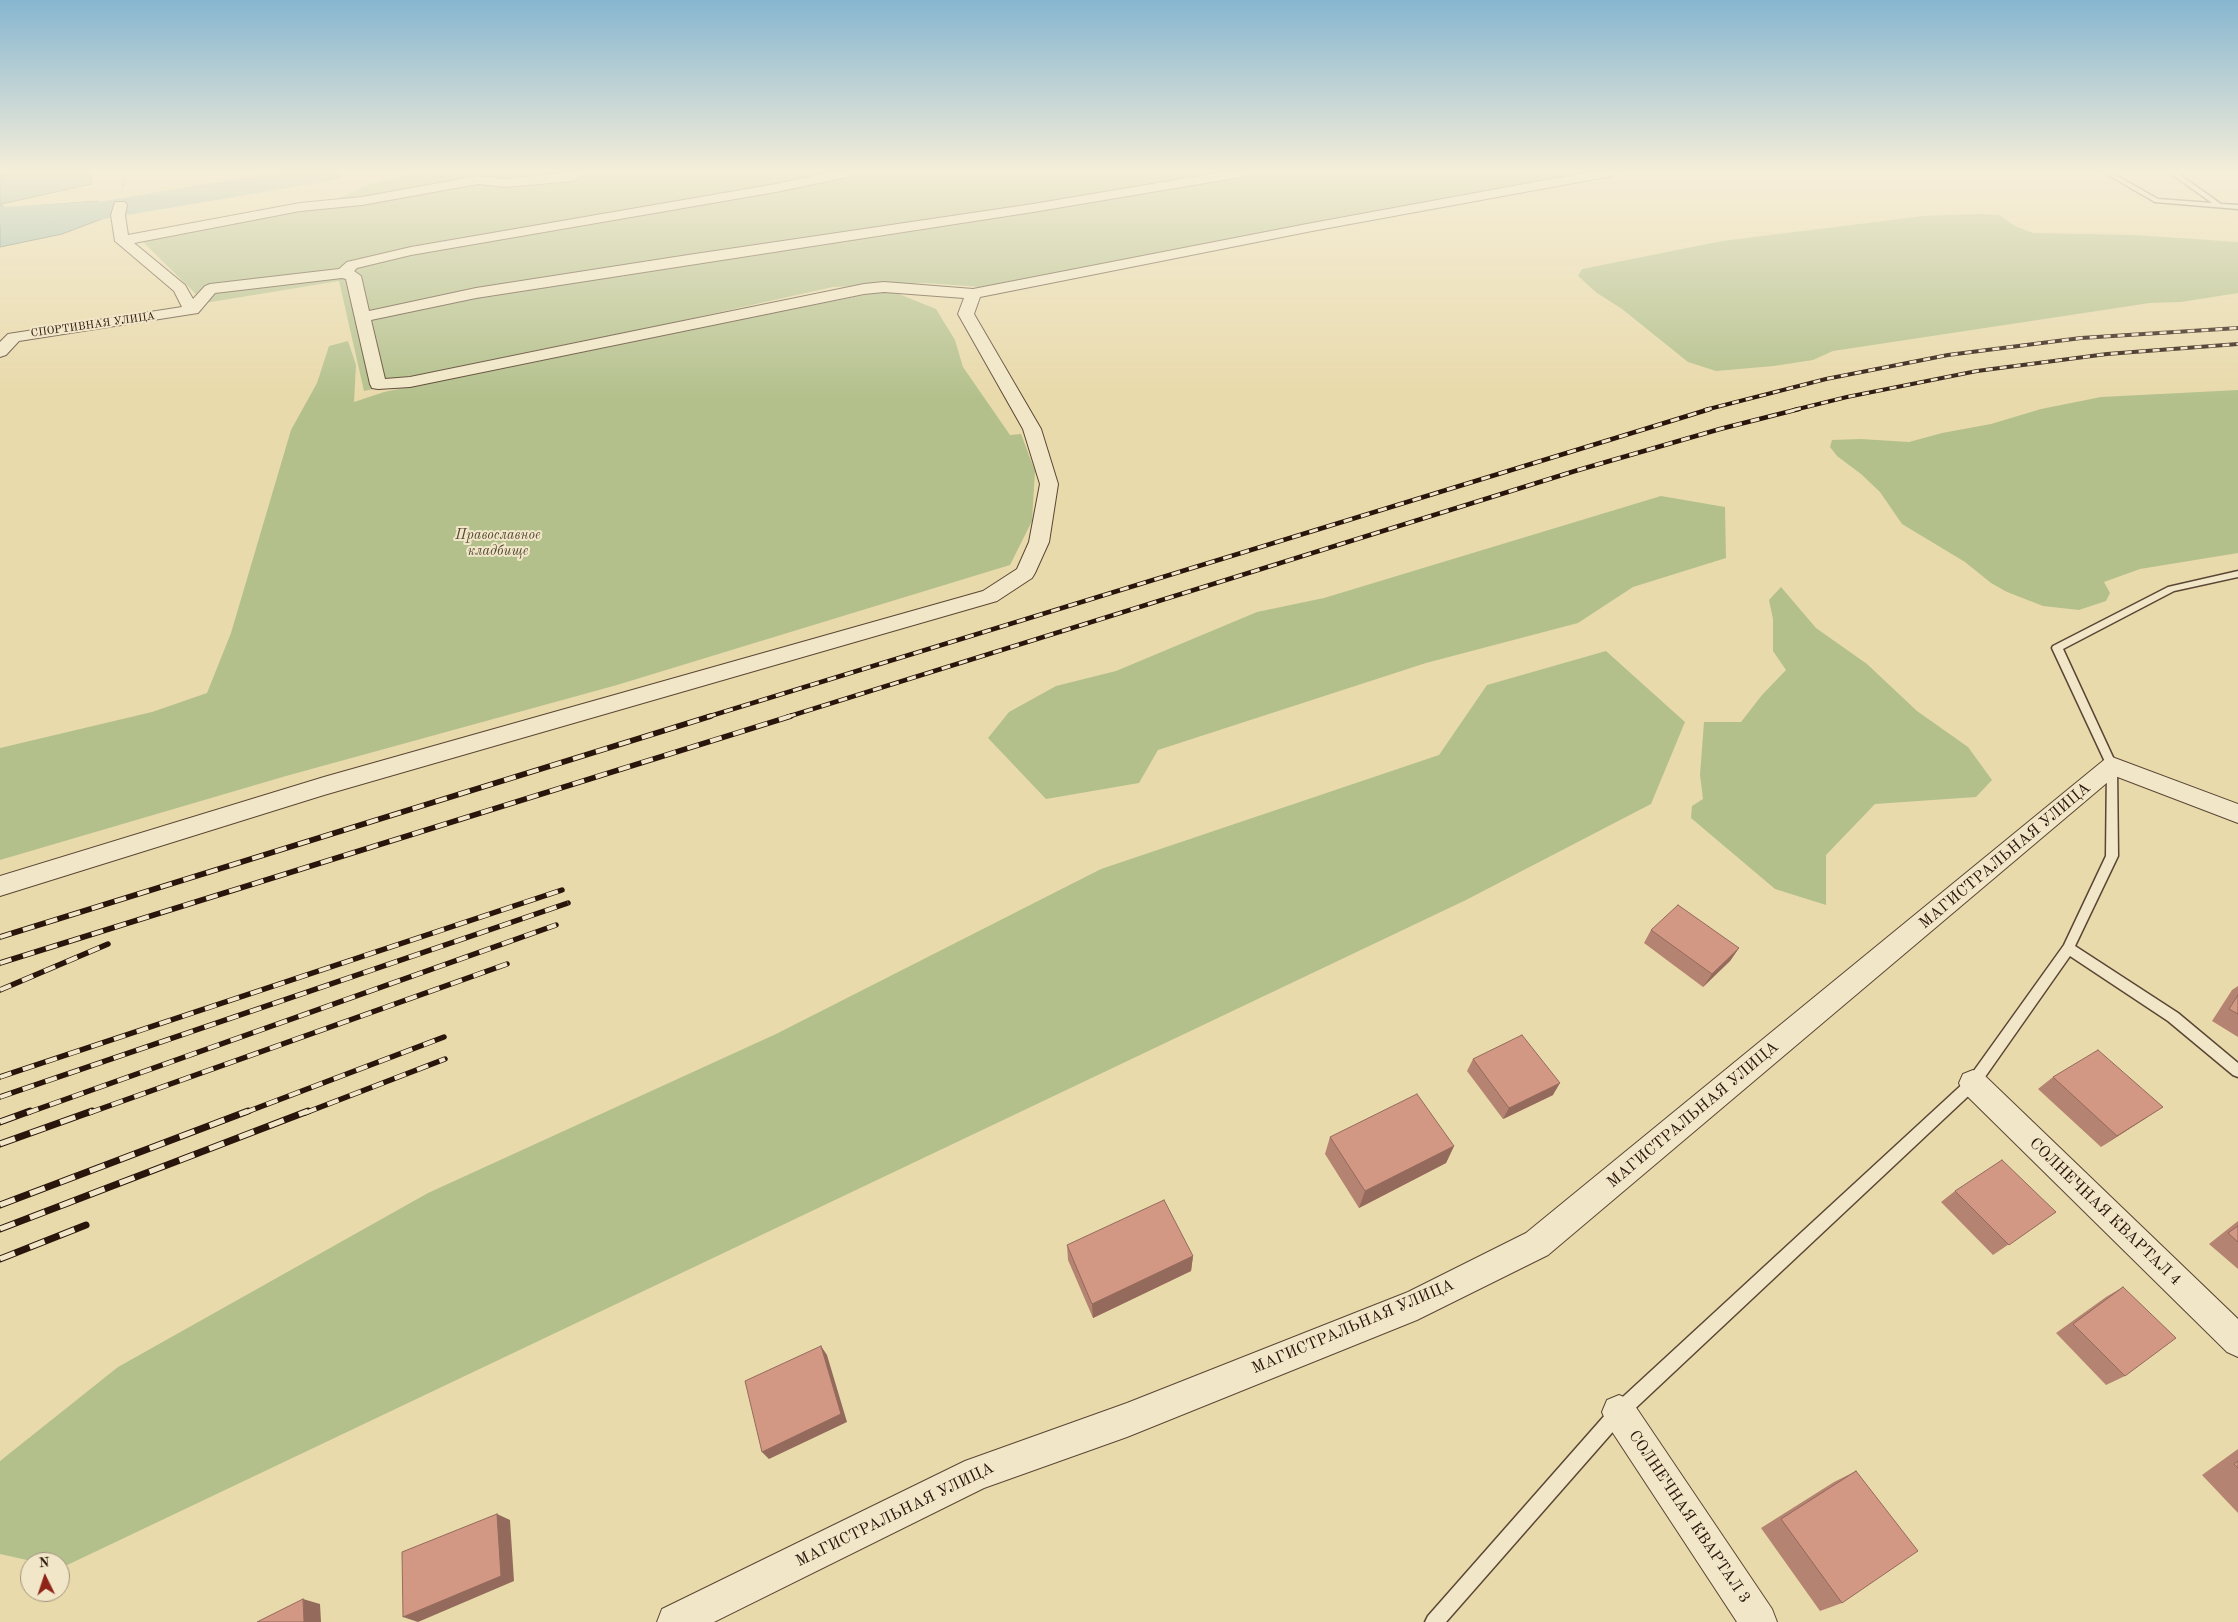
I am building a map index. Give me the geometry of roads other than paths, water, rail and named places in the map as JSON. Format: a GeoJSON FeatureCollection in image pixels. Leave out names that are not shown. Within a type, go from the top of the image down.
{"type":"FeatureCollection","features":[{"type":"Feature","properties":{"kind":"street"},"geometry":{"type":"LineString","coordinates":[[131,248],[180,288],[192,310],[210,289],[343,273],[353,276],[378,384],[410,382],[864,289],[884,288],[973,294],[1207,248]]}},
{"type":"Feature","properties":{"kind":"street"},"geometry":{"type":"LineString","coordinates":[[343,273],[352,265],[430,248]]}},
{"type":"Feature","properties":{"kind":"street"},"geometry":{"type":"LineString","coordinates":[[362,317],[476,293],[764,248]]}},
{"type":"Feature","properties":{"kind":"street"},"geometry":{"type":"LineString","coordinates":[[0,886],[324,786],[990,596],[1025,573],[1039,542],[1049,484],[1032,429],[966,314],[973,294]]}},
{"type":"Feature","properties":{"kind":"street","name":"СПОРТИВНАЯ УЛИЦА"},"geometry":{"type":"LineString","coordinates":[[0,352],[14,337],[192,310]]}},
{"type":"Feature","properties":{"kind":"street"},"geometry":{"type":"LineString","coordinates":[[2112,766],[2238,814]]}},
{"type":"Feature","properties":{"kind":"street","name":"МАГИСТРАЛЬНАЯ УЛИЦА"},"geometry":{"type":"LineString","coordinates":[[675,1622],[978,1472],[1127,1420],[1417,1304],[1537,1244],[2112,766]]}},
{"type":"Feature","properties":{"kind":"street","name":"СОЛНЕЧНАЯ КВАРТАЛ 4"},"geometry":{"type":"LineString","coordinates":[[1973,1083],[2238,1341]]}},
{"type":"Feature","properties":{"kind":"street","name":"СОЛНЕЧНАЯ КВАРТАЛ 3"},"geometry":{"type":"LineString","coordinates":[[1618,1412],[1759,1622]]}},
{"type":"Feature","properties":{"kind":"lane"},"geometry":{"type":"LineString","coordinates":[[1434,1622],[1618,1412],[1973,1083],[2068,948],[2112,856],[2112,766],[2057,648],[2171,589],[2238,574]]}},
{"type":"Feature","properties":{"kind":"lane"},"geometry":{"type":"LineString","coordinates":[[2068,948],[2173,1017],[2238,1071]]}},
{"type":"Feature","properties":{"kind":"railway"},"geometry":{"type":"LineString","coordinates":[[1705,410],[1826,379],[1948,355],[2081,338],[2238,328]]}},
{"type":"Feature","properties":{"kind":"railway"},"geometry":{"type":"LineString","coordinates":[[1794,410],[1847,397],[1977,371],[2107,354],[2238,344]]}},
{"type":"Feature","properties":{"kind":"railway"},"geometry":{"type":"LineString","coordinates":[[707,717],[1710,409]]}},
{"type":"Feature","properties":{"kind":"railway"},"geometry":{"type":"LineString","coordinates":[[787,717],[1575,471],[1720,429],[1799,409]]}},
{"type":"Feature","properties":{"kind":"railway"},"geometry":{"type":"LineString","coordinates":[[0,937],[711,716]]}},
{"type":"Feature","properties":{"kind":"railway"},"geometry":{"type":"LineString","coordinates":[[0,963],[791,716]]}},
{"type":"Feature","properties":{"kind":"railway"},"geometry":{"type":"LineString","coordinates":[[0,1077],[562,890]]}},
{"type":"Feature","properties":{"kind":"railway"},"geometry":{"type":"LineString","coordinates":[[0,1097],[568,903]]}},
{"type":"Feature","properties":{"kind":"railway"},"geometry":{"type":"LineString","coordinates":[[27,1113],[556,925]]}},
{"type":"Feature","properties":{"kind":"railway"},"geometry":{"type":"LineString","coordinates":[[0,990],[108,944]]}},
{"type":"Feature","properties":{"kind":"railway"},"geometry":{"type":"LineString","coordinates":[[89,1113],[507,964]]}},
{"type":"Feature","properties":{"kind":"railway"},"geometry":{"type":"LineString","coordinates":[[244,1113],[444,1037]]}},
{"type":"Feature","properties":{"kind":"railway"},"geometry":{"type":"LineString","coordinates":[[305,1113],[445,1059]]}},
{"type":"Feature","properties":{"kind":"railway"},"geometry":{"type":"LineString","coordinates":[[0,1122],[30,1111]]}},
{"type":"Feature","properties":{"kind":"railway"},"geometry":{"type":"LineString","coordinates":[[0,1144],[92,1111]]}},
{"type":"Feature","properties":{"kind":"railway"},"geometry":{"type":"LineString","coordinates":[[0,1205],[248,1111]]}},
{"type":"Feature","properties":{"kind":"railway"},"geometry":{"type":"LineString","coordinates":[[0,1229],[308,1111]]}},
{"type":"Feature","properties":{"kind":"railway"},"geometry":{"type":"LineString","coordinates":[[0,1259],[86,1225]]}},
{"type":"Feature","properties":{"kind":"park label","name":"Православное кладбище"},"geometry":{"type":"Point","coordinates":[498,544]}}]}
